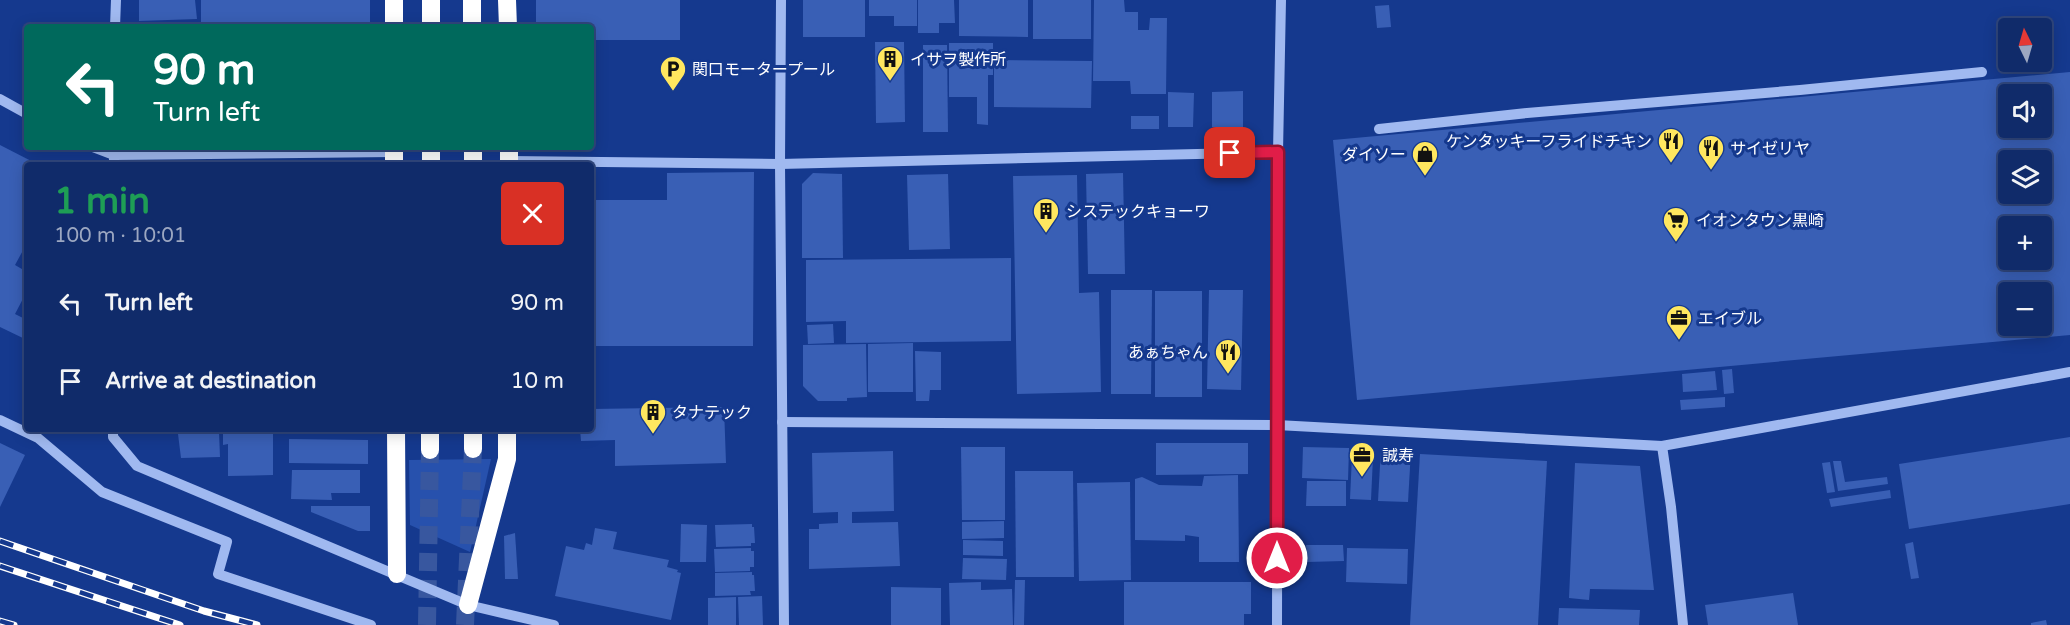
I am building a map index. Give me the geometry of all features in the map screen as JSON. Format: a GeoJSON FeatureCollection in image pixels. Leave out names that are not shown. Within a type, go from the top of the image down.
{"type":"FeatureCollection","features":[{"type":"Feature","properties":{"kind":"highway"},"geometry":{"type":"LineString","coordinates":[[394,0],[394,24]]}},
{"type":"Feature","properties":{"kind":"highway"},"geometry":{"type":"LineString","coordinates":[[431,0],[431,24]]}},
{"type":"Feature","properties":{"kind":"highway"},"geometry":{"type":"LineString","coordinates":[[472,0],[472,24]]}},
{"type":"Feature","properties":{"kind":"highway"},"geometry":{"type":"LineString","coordinates":[[507,0],[508,24]]}},
{"type":"Feature","properties":{"kind":"highway"},"geometry":{"type":"LineString","coordinates":[[396,432],[397,574]]}},
{"type":"Feature","properties":{"kind":"highway"},"geometry":{"type":"LineString","coordinates":[[430,432],[430,450]]}},
{"type":"Feature","properties":{"kind":"highway"},"geometry":{"type":"LineString","coordinates":[[473,432],[473,450]]}},
{"type":"Feature","properties":{"kind":"highway"},"geometry":{"type":"LineString","coordinates":[[468,605],[507,459],[507,432]]}},
{"type":"Feature","properties":{"kind":"street"},"geometry":{"type":"LineString","coordinates":[[115,24],[116,0]]}},
{"type":"Feature","properties":{"kind":"street"},"geometry":{"type":"LineString","coordinates":[[781,0],[784,625]]}},
{"type":"Feature","properties":{"kind":"street"},"geometry":{"type":"LineString","coordinates":[[1277,625],[1276,425],[1281,0]]}},
{"type":"Feature","properties":{"kind":"street"},"geometry":{"type":"LineString","coordinates":[[1379,129],[1527,113],[1982,72]]}},
{"type":"Feature","properties":{"kind":"street"},"geometry":{"type":"LineString","coordinates":[[0,99],[24,112]]}},
{"type":"Feature","properties":{"kind":"street"},"geometry":{"type":"LineString","coordinates":[[100,150],[114,156],[394,155]]}},
{"type":"Feature","properties":{"kind":"street"},"geometry":{"type":"LineString","coordinates":[[509,158],[780,164],[1278,152]]}},
{"type":"Feature","properties":{"kind":"street"},"geometry":{"type":"LineString","coordinates":[[782,422],[1276,425],[1662,446],[2070,372]]}},
{"type":"Feature","properties":{"kind":"street"},"geometry":{"type":"LineString","coordinates":[[0,420],[24,431]]}},
{"type":"Feature","properties":{"kind":"street"},"geometry":{"type":"LineString","coordinates":[[25,432],[38,438],[102,492],[226,542],[218,574],[371,625]]}},
{"type":"Feature","properties":{"kind":"street"},"geometry":{"type":"LineString","coordinates":[[113,432],[113,437],[137,466],[468,605],[554,625]]}},
{"type":"Feature","properties":{"kind":"street"},"geometry":{"type":"LineString","coordinates":[[1662,446],[1671,507],[1683,625]]}},
{"type":"Feature","properties":{"kind":"shaded area"},"geometry":{"type":"Polygon","coordinates":[[[491,459],[470,552],[410,525],[409,460],[491,459]]]}},
{"type":"Feature","properties":{"kind":"building"},"geometry":{"type":"Polygon","coordinates":[[[139,0],[195,0],[197,19],[139,21],[139,0]]]}},
{"type":"Feature","properties":{"kind":"building"},"geometry":{"type":"Polygon","coordinates":[[[201,0],[370,0],[370,22],[201,23],[201,0]]]}},
{"type":"Feature","properties":{"kind":"building"},"geometry":{"type":"Polygon","coordinates":[[[536,0],[680,0],[680,40],[594,40],[594,24],[536,24],[536,0]]]}},
{"type":"Feature","properties":{"kind":"building"},"geometry":{"type":"Polygon","coordinates":[[[803,0],[865,0],[865,37],[803,37],[803,0]]]}},
{"type":"Feature","properties":{"kind":"building"},"geometry":{"type":"Polygon","coordinates":[[[869,0],[917,0],[917,26],[894,26],[894,16],[869,16],[869,0]]]}},
{"type":"Feature","properties":{"kind":"building"},"geometry":{"type":"Polygon","coordinates":[[[918,0],[954,0],[955,23],[939,23],[939,33],[918,33],[918,0]]]}},
{"type":"Feature","properties":{"kind":"building"},"geometry":{"type":"Polygon","coordinates":[[[959,0],[1028,0],[1028,37],[959,36],[959,0]]]}},
{"type":"Feature","properties":{"kind":"building"},"geometry":{"type":"Polygon","coordinates":[[[1033,0],[1091,0],[1091,39],[1033,39],[1033,0]]]}},
{"type":"Feature","properties":{"kind":"building"},"geometry":{"type":"Polygon","coordinates":[[[1094,0],[1124,0],[1125,12],[1138,12],[1138,30],[1149,30],[1150,18],[1167,18],[1166,94],[1131,94],[1130,81],[1093,81],[1094,0]]]}},
{"type":"Feature","properties":{"kind":"building"},"geometry":{"type":"Polygon","coordinates":[[[1389,5],[1391,27],[1377,28],[1375,6],[1389,5]]]}},
{"type":"Feature","properties":{"kind":"building","name":"イサヲ製作所"},"geometry":{"type":"Polygon","coordinates":[[[875,42],[904,42],[905,122],[876,123],[875,42]]]}},
{"type":"Feature","properties":{"kind":"building"},"geometry":{"type":"Polygon","coordinates":[[[949,43],[993,43],[993,75],[988,75],[988,125],[977,124],[977,97],[949,97],[949,43]]]}},
{"type":"Feature","properties":{"kind":"building"},"geometry":{"type":"Polygon","coordinates":[[[923,45],[947,45],[948,132],[923,132],[923,45]]]}},
{"type":"Feature","properties":{"kind":"building"},"geometry":{"type":"Polygon","coordinates":[[[994,60],[1092,61],[1091,108],[994,107],[994,60]]]}},
{"type":"Feature","properties":{"kind":"building","name":"イオンタウン黒崎"},"geometry":{"type":"Polygon","coordinates":[[[2070,72],[2070,335],[1357,400],[1333,140],[2070,72]]]}},
{"type":"Feature","properties":{"kind":"building"},"geometry":{"type":"Polygon","coordinates":[[[1243,91],[1243,127],[1212,127],[1212,92],[1243,91]]]}},
{"type":"Feature","properties":{"kind":"building"},"geometry":{"type":"Polygon","coordinates":[[[1168,92],[1194,93],[1193,127],[1168,127],[1168,92]]]}},
{"type":"Feature","properties":{"kind":"building"},"geometry":{"type":"Polygon","coordinates":[[[1131,116],[1159,116],[1159,129],[1131,129],[1131,116]]]}},
{"type":"Feature","properties":{"kind":"building"},"geometry":{"type":"Polygon","coordinates":[[[0,145],[33,162],[24,162],[24,248],[15,265],[24,270],[24,297],[15,314],[24,318],[24,339],[0,327],[0,145]]]}},
{"type":"Feature","properties":{"kind":"building"},"geometry":{"type":"Polygon","coordinates":[[[754,172],[753,346],[594,346],[594,200],[667,200],[667,173],[754,172]]]}},
{"type":"Feature","properties":{"kind":"building"},"geometry":{"type":"Polygon","coordinates":[[[813,173],[842,174],[843,258],[802,258],[802,184],[813,173]]]}},
{"type":"Feature","properties":{"kind":"building"},"geometry":{"type":"Polygon","coordinates":[[[1123,173],[1125,274],[1088,274],[1086,174],[1123,173]]]}},
{"type":"Feature","properties":{"kind":"building"},"geometry":{"type":"Polygon","coordinates":[[[948,174],[950,249],[909,250],[907,175],[948,174]]]}},
{"type":"Feature","properties":{"kind":"building","name":"システックキョーワ"},"geometry":{"type":"Polygon","coordinates":[[[1077,175],[1079,293],[1099,292],[1101,392],[1017,394],[1013,176],[1077,175]]]}},
{"type":"Feature","properties":{"kind":"building"},"geometry":{"type":"Polygon","coordinates":[[[1011,258],[1011,341],[846,343],[846,321],[806,322],[806,260],[1011,258]]]}},
{"type":"Feature","properties":{"kind":"building"},"geometry":{"type":"Polygon","coordinates":[[[1111,290],[1152,290],[1151,394],[1111,394],[1111,290]]]}},
{"type":"Feature","properties":{"kind":"building"},"geometry":{"type":"Polygon","coordinates":[[[1209,290],[1243,290],[1241,390],[1207,389],[1209,290]]]}},
{"type":"Feature","properties":{"kind":"building"},"geometry":{"type":"Polygon","coordinates":[[[1155,291],[1202,291],[1202,397],[1155,397],[1155,291]]]}},
{"type":"Feature","properties":{"kind":"building"},"geometry":{"type":"Polygon","coordinates":[[[833,324],[834,343],[808,344],[807,325],[833,324]]]}},
{"type":"Feature","properties":{"kind":"building"},"geometry":{"type":"Polygon","coordinates":[[[913,343],[913,392],[868,392],[868,344],[913,343]]]}},
{"type":"Feature","properties":{"kind":"building"},"geometry":{"type":"Polygon","coordinates":[[[866,344],[867,397],[847,398],[847,401],[818,401],[803,386],[803,345],[866,344]]]}},
{"type":"Feature","properties":{"kind":"building"},"geometry":{"type":"Polygon","coordinates":[[[915,351],[941,352],[941,390],[930,390],[929,401],[916,401],[915,351]]]}},
{"type":"Feature","properties":{"kind":"building"},"geometry":{"type":"Polygon","coordinates":[[[1732,369],[1734,393],[1724,394],[1722,370],[1732,369]]]}},
{"type":"Feature","properties":{"kind":"building"},"geometry":{"type":"Polygon","coordinates":[[[1715,371],[1717,390],[1683,392],[1682,374],[1715,371]]]}},
{"type":"Feature","properties":{"kind":"building"},"geometry":{"type":"Polygon","coordinates":[[[1725,397],[1725,407],[1681,410],[1680,400],[1725,397]]]}},
{"type":"Feature","properties":{"kind":"building","name":"タナテック"},"geometry":{"type":"Polygon","coordinates":[[[724,407],[726,463],[615,466],[615,440],[581,441],[580,432],[594,432],[594,409],[724,407]]]}},
{"type":"Feature","properties":{"kind":"building"},"geometry":{"type":"Polygon","coordinates":[[[219,432],[220,457],[181,458],[178,434],[219,432]]]}},
{"type":"Feature","properties":{"kind":"building"},"geometry":{"type":"Polygon","coordinates":[[[223,432],[273,432],[273,475],[228,476],[228,444],[223,445],[223,432]]]}},
{"type":"Feature","properties":{"kind":"building"},"geometry":{"type":"Polygon","coordinates":[[[290,432],[347,432],[347,433],[290,432]]]}},
{"type":"Feature","properties":{"kind":"building"},"geometry":{"type":"Polygon","coordinates":[[[2070,437],[2070,504],[1909,529],[1899,464],[2070,437]]]}},
{"type":"Feature","properties":{"kind":"building"},"geometry":{"type":"Polygon","coordinates":[[[289,439],[368,440],[368,464],[289,463],[289,439]]]}},
{"type":"Feature","properties":{"kind":"building"},"geometry":{"type":"Polygon","coordinates":[[[0,443],[25,455],[0,507],[0,443]]]}},
{"type":"Feature","properties":{"kind":"building"},"geometry":{"type":"Polygon","coordinates":[[[1156,443],[1248,443],[1248,474],[1156,475],[1156,443]]]}},
{"type":"Feature","properties":{"kind":"building"},"geometry":{"type":"Polygon","coordinates":[[[961,447],[1005,447],[1005,520],[962,520],[961,447]]]}},
{"type":"Feature","properties":{"kind":"building"},"geometry":{"type":"Polygon","coordinates":[[[1303,447],[1349,448],[1348,480],[1302,478],[1303,447]]]}},
{"type":"Feature","properties":{"kind":"building"},"geometry":{"type":"Polygon","coordinates":[[[1381,448],[1411,450],[1408,502],[1378,501],[1381,448]]]}},
{"type":"Feature","properties":{"kind":"building"},"geometry":{"type":"Polygon","coordinates":[[[893,451],[894,511],[852,512],[852,523],[898,522],[900,566],[809,569],[809,529],[819,529],[819,524],[838,523],[838,512],[813,513],[812,453],[893,451]]]}},
{"type":"Feature","properties":{"kind":"building"},"geometry":{"type":"Polygon","coordinates":[[[1420,454],[1547,461],[1538,625],[1410,625],[1420,454]]]}},
{"type":"Feature","properties":{"kind":"building"},"geometry":{"type":"Polygon","coordinates":[[[1352,456],[1373,457],[1371,500],[1350,499],[1352,456]]]}},
{"type":"Feature","properties":{"kind":"building"},"geometry":{"type":"Polygon","coordinates":[[[1833,461],[1841,461],[1845,482],[1887,477],[1888,484],[1838,491],[1833,461]]]}},
{"type":"Feature","properties":{"kind":"building"},"geometry":{"type":"Polygon","coordinates":[[[1830,462],[1835,492],[1827,493],[1822,463],[1830,462]]]}},
{"type":"Feature","properties":{"kind":"building"},"geometry":{"type":"Polygon","coordinates":[[[1575,463],[1640,466],[1654,590],[1590,589],[1589,600],[1569,598],[1575,463]]]}},
{"type":"Feature","properties":{"kind":"building"},"geometry":{"type":"Polygon","coordinates":[[[292,470],[360,470],[360,493],[331,493],[332,500],[291,499],[292,470]]]}},
{"type":"Feature","properties":{"kind":"building"},"geometry":{"type":"Polygon","coordinates":[[[1015,471],[1073,471],[1074,577],[1016,577],[1015,471]]]}},
{"type":"Feature","properties":{"kind":"building"},"geometry":{"type":"Polygon","coordinates":[[[1238,475],[1239,562],[1199,562],[1199,537],[1185,535],[1185,541],[1135,540],[1135,479],[1142,477],[1159,485],[1202,486],[1204,476],[1238,475]]]}},
{"type":"Feature","properties":{"kind":"building"},"geometry":{"type":"Polygon","coordinates":[[[1307,481],[1346,481],[1346,506],[1306,506],[1307,481]]]}},
{"type":"Feature","properties":{"kind":"building"},"geometry":{"type":"Polygon","coordinates":[[[1130,482],[1131,580],[1079,581],[1077,483],[1130,482]]]}},
{"type":"Feature","properties":{"kind":"building"},"geometry":{"type":"Polygon","coordinates":[[[1890,490],[1891,498],[1831,507],[1829,499],[1890,490]]]}},
{"type":"Feature","properties":{"kind":"building"},"geometry":{"type":"Polygon","coordinates":[[[311,506],[370,506],[370,531],[358,531],[311,512],[311,506]]]}},
{"type":"Feature","properties":{"kind":"building"},"geometry":{"type":"Polygon","coordinates":[[[1004,521],[1004,538],[962,539],[962,522],[1004,521]]]}},
{"type":"Feature","properties":{"kind":"building"},"geometry":{"type":"Polygon","coordinates":[[[681,524],[707,525],[706,562],[680,562],[681,524]]]}},
{"type":"Feature","properties":{"kind":"building"},"geometry":{"type":"Polygon","coordinates":[[[752,524],[755,543],[751,543],[751,546],[716,547],[715,525],[752,524]]]}},
{"type":"Feature","properties":{"kind":"building"},"geometry":{"type":"Polygon","coordinates":[[[595,528],[617,532],[613,549],[669,560],[667,567],[681,573],[671,620],[555,596],[566,546],[584,550],[586,543],[592,545],[595,528]]]}},
{"type":"Feature","properties":{"kind":"building"},"geometry":{"type":"Polygon","coordinates":[[[515,533],[518,579],[505,579],[504,536],[515,533]]]}},
{"type":"Feature","properties":{"kind":"building"},"geometry":{"type":"Polygon","coordinates":[[[963,540],[1003,541],[1003,556],[963,555],[963,540]]]}},
{"type":"Feature","properties":{"kind":"building"},"geometry":{"type":"Polygon","coordinates":[[[1913,542],[1919,578],[1911,579],[1905,544],[1913,542]]]}},
{"type":"Feature","properties":{"kind":"building"},"geometry":{"type":"Polygon","coordinates":[[[1306,545],[1343,545],[1344,561],[1307,562],[1306,545]]]}},
{"type":"Feature","properties":{"kind":"building"},"geometry":{"type":"Polygon","coordinates":[[[751,548],[751,551],[754,551],[754,567],[750,567],[750,571],[715,572],[714,549],[751,548]]]}},
{"type":"Feature","properties":{"kind":"building"},"geometry":{"type":"Polygon","coordinates":[[[1347,548],[1408,549],[1407,584],[1346,582],[1347,548]]]}},
{"type":"Feature","properties":{"kind":"building"},"geometry":{"type":"Polygon","coordinates":[[[963,558],[1007,559],[1006,580],[962,579],[963,558]]]}},
{"type":"Feature","properties":{"kind":"building"},"geometry":{"type":"Polygon","coordinates":[[[752,572],[755,591],[750,591],[751,595],[715,596],[715,573],[752,572]]]}},
{"type":"Feature","properties":{"kind":"building"},"geometry":{"type":"Polygon","coordinates":[[[1015,580],[1025,580],[1024,625],[1014,625],[1015,580]]]}},
{"type":"Feature","properties":{"kind":"building"},"geometry":{"type":"Polygon","coordinates":[[[981,582],[981,590],[1012,589],[1013,625],[950,625],[949,583],[981,582]]]}},
{"type":"Feature","properties":{"kind":"building"},"geometry":{"type":"Polygon","coordinates":[[[1124,582],[1251,582],[1251,614],[1244,614],[1244,625],[1124,625],[1124,582]]]}},
{"type":"Feature","properties":{"kind":"building"},"geometry":{"type":"Polygon","coordinates":[[[891,587],[941,588],[941,625],[891,625],[891,587]]]}},
{"type":"Feature","properties":{"kind":"building"},"geometry":{"type":"Polygon","coordinates":[[[1793,593],[1798,625],[1708,625],[1705,605],[1793,593]]]}},
{"type":"Feature","properties":{"kind":"building"},"geometry":{"type":"Polygon","coordinates":[[[762,596],[763,625],[739,625],[738,597],[762,596]]]}},
{"type":"Feature","properties":{"kind":"building"},"geometry":{"type":"Polygon","coordinates":[[[736,597],[736,625],[708,625],[708,598],[736,597]]]}},
{"type":"Feature","properties":{"kind":"building"},"geometry":{"type":"Polygon","coordinates":[[[1559,608],[1640,610],[1639,625],[1558,625],[1559,608]]]}},
{"type":"Feature","properties":{"kind":"building"},"geometry":{"type":"Polygon","coordinates":[[[2046,620],[2047,625],[2031,625],[2031,623],[2046,620]]]}},
{"type":"Feature","properties":{"kind":"tunnel"},"geometry":{"type":"LineString","coordinates":[[465,625],[473,449]]}},
{"type":"Feature","properties":{"kind":"tunnel"},"geometry":{"type":"LineString","coordinates":[[427,625],[430,450]]}},
{"type":"Feature","properties":{"kind":"railway"},"geometry":{"type":"LineString","coordinates":[[0,541],[204,611],[257,625]]}},
{"type":"Feature","properties":{"kind":"railway"},"geometry":{"type":"LineString","coordinates":[[0,566],[180,625]]}},
{"type":"Feature","properties":{"kind":"railway"},"geometry":{"type":"LineString","coordinates":[[0,621],[14,625]]}},
{"type":"Feature","properties":{"kind":"place","name":"イサヲ製作所"},"geometry":{"type":"Point","coordinates":[890,82]}},
{"type":"Feature","properties":{"kind":"place","name":"関口モータープール"},"geometry":{"type":"Point","coordinates":[673,92]}},
{"type":"Feature","properties":{"kind":"place","name":"ケンタッキーフライドチキン"},"geometry":{"type":"Point","coordinates":[1671,164]}},
{"type":"Feature","properties":{"kind":"place","name":"サイゼリヤ"},"geometry":{"type":"Point","coordinates":[1711,171]}},
{"type":"Feature","properties":{"kind":"place","name":"ダイソー"},"geometry":{"type":"Point","coordinates":[1425,177]}},
{"type":"Feature","properties":{"kind":"place","name":"システックキョーワ"},"geometry":{"type":"Point","coordinates":[1046,234]}},
{"type":"Feature","properties":{"kind":"place","name":"イオンタウン黒崎"},"geometry":{"type":"Point","coordinates":[1676,243]}},
{"type":"Feature","properties":{"kind":"place","name":"エイブル"},"geometry":{"type":"Point","coordinates":[1679,341]}},
{"type":"Feature","properties":{"kind":"place","name":"あぁちゃん"},"geometry":{"type":"Point","coordinates":[1228,375]}},
{"type":"Feature","properties":{"kind":"place","name":"タナテック"},"geometry":{"type":"Point","coordinates":[653,435]}},
{"type":"Feature","properties":{"kind":"place","name":"誠寿"},"geometry":{"type":"Point","coordinates":[1362,478]}},
{"type":"Feature","properties":{"kind":"route"},"geometry":{"type":"LineString","coordinates":[[1230,153],[1278,152],[1277,558]]}}]}
